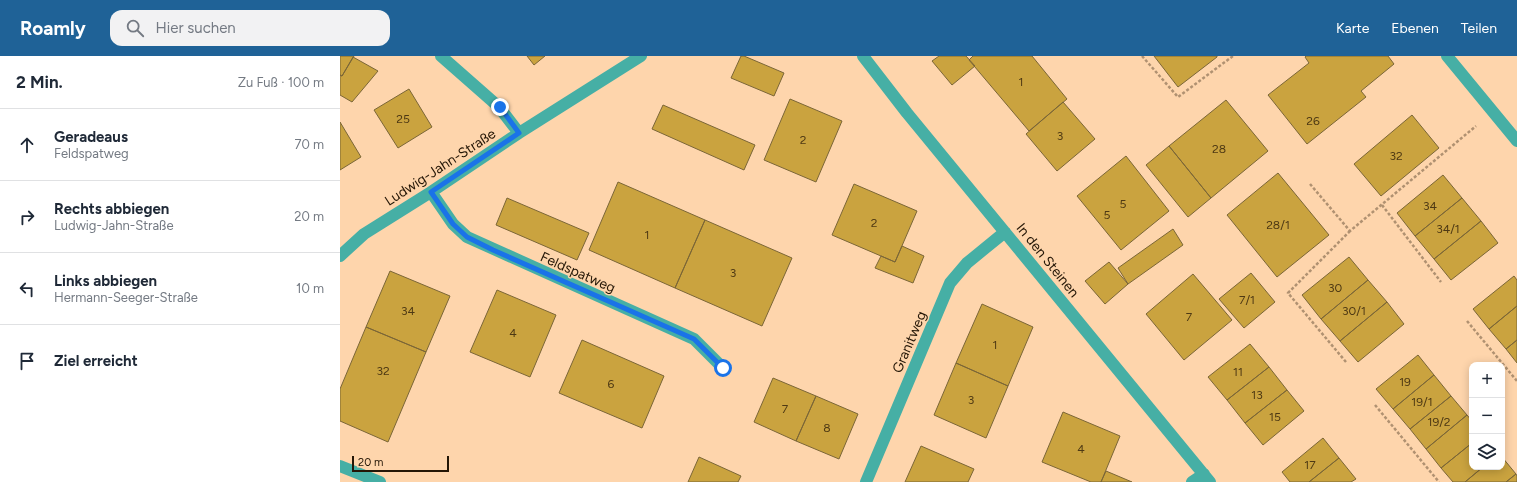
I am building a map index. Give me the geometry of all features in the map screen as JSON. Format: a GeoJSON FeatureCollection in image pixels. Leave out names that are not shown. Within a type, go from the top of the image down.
{"type":"FeatureCollection","features":[{"type":"Feature","properties":{"kind":"street"},"geometry":{"type":"LineString","coordinates":[[441,56],[500,107],[519,133]]}},
{"type":"Feature","properties":{"kind":"street","name":"Ludwig-Jahn-Straße"},"geometry":{"type":"LineString","coordinates":[[340,256],[364,234],[641,56]]}},
{"type":"Feature","properties":{"kind":"street","name":"In den Steinen"},"geometry":{"type":"LineString","coordinates":[[863,56],[907,113],[1207,478]]}},
{"type":"Feature","properties":{"kind":"street"},"geometry":{"type":"LineString","coordinates":[[1447,56],[1517,141]]}},
{"type":"Feature","properties":{"kind":"street","name":"Feldspatweg"},"geometry":{"type":"LineString","coordinates":[[431,192],[453,224],[467,237],[500,254],[694,339],[723,368]]}},
{"type":"Feature","properties":{"kind":"street","name":"Granitweg"},"geometry":{"type":"LineString","coordinates":[[866,482],[950,283],[967,263],[1005,232]]}},
{"type":"Feature","properties":{"kind":"street"},"geometry":{"type":"LineString","coordinates":[[340,466],[380,482]]}},
{"type":"Feature","properties":{"kind":"street"},"geometry":{"type":"LineString","coordinates":[[1192,482],[1207,478]]}},
{"type":"Feature","properties":{"kind":"path"},"geometry":{"type":"LineString","coordinates":[[1142,56],[1178,97],[1233,56]]}},
{"type":"Feature","properties":{"kind":"path"},"geometry":{"type":"LineString","coordinates":[[1346,362],[1288,293],[1350,231],[1471,131]]}},
{"type":"Feature","properties":{"kind":"path"},"geometry":{"type":"LineString","coordinates":[[1310,184],[1350,231]]}},
{"type":"Feature","properties":{"kind":"path"},"geometry":{"type":"LineString","coordinates":[[1382,205],[1442,282]]}},
{"type":"Feature","properties":{"kind":"path"},"geometry":{"type":"LineString","coordinates":[[1467,321],[1517,381]]}},
{"type":"Feature","properties":{"kind":"path"},"geometry":{"type":"LineString","coordinates":[[1375,405],[1439,482]]}},
{"type":"Feature","properties":{"kind":"building"},"geometry":{"type":"Polygon","coordinates":[[[340,56],[354,56],[342,76],[340,75],[340,56]]]}},
{"type":"Feature","properties":{"kind":"building"},"geometry":{"type":"Polygon","coordinates":[[[527,56],[545,56],[534,65],[527,56]]]}},
{"type":"Feature","properties":{"kind":"building"},"geometry":{"type":"Polygon","coordinates":[[[741,56],[784,73],[774,96],[731,78],[741,56]]]}},
{"type":"Feature","properties":{"kind":"building"},"geometry":{"type":"Polygon","coordinates":[[[939,56],[966,56],[975,66],[952,85],[932,61],[939,56]]]}},
{"type":"Feature","properties":{"kind":"building"},"geometry":{"type":"Polygon","coordinates":[[[973,56],[1032,56],[1067,99],[1029,131],[969,60],[973,56]]]}},
{"type":"Feature","properties":{"kind":"building"},"geometry":{"type":"Polygon","coordinates":[[[1154,56],[1217,56],[1217,57],[1178,87],[1154,56]]]}},
{"type":"Feature","properties":{"kind":"building"},"geometry":{"type":"Polygon","coordinates":[[[1388,56],[1394,64],[1361,91],[1366,97],[1307,144],[1268,95],[1309,63],[1305,57],[1388,56]]]}},
{"type":"Feature","properties":{"kind":"building"},"geometry":{"type":"Polygon","coordinates":[[[353,57],[378,71],[352,102],[340,95],[340,75],[342,76],[353,57]]]}},
{"type":"Feature","properties":{"kind":"building"},"geometry":{"type":"Polygon","coordinates":[[[409,89],[432,127],[398,148],[374,110],[409,89]]]}},
{"type":"Feature","properties":{"kind":"building"},"geometry":{"type":"Polygon","coordinates":[[[790,99],[842,121],[816,182],[764,160],[790,99]]]}},
{"type":"Feature","properties":{"kind":"building"},"geometry":{"type":"Polygon","coordinates":[[[1226,100],[1268,151],[1211,198],[1169,146],[1226,100]]]}},
{"type":"Feature","properties":{"kind":"building"},"geometry":{"type":"Polygon","coordinates":[[[1063,102],[1095,139],[1057,171],[1026,134],[1063,102]]]}},
{"type":"Feature","properties":{"kind":"building"},"geometry":{"type":"Polygon","coordinates":[[[663,105],[755,145],[744,170],[652,129],[663,105]]]}},
{"type":"Feature","properties":{"kind":"building"},"geometry":{"type":"Polygon","coordinates":[[[1412,115],[1439,148],[1381,196],[1354,164],[1412,115]]]}},
{"type":"Feature","properties":{"kind":"building"},"geometry":{"type":"Polygon","coordinates":[[[340,122],[361,157],[340,170],[340,122]]]}},
{"type":"Feature","properties":{"kind":"building"},"geometry":{"type":"Polygon","coordinates":[[[1169,146],[1211,198],[1188,217],[1146,165],[1169,146]]]}},
{"type":"Feature","properties":{"kind":"building"},"geometry":{"type":"Polygon","coordinates":[[[1126,156],[1169,211],[1121,250],[1077,196],[1126,156]]]}},
{"type":"Feature","properties":{"kind":"building"},"geometry":{"type":"Polygon","coordinates":[[[1278,173],[1329,235],[1277,277],[1227,215],[1278,173]]]}},
{"type":"Feature","properties":{"kind":"building"},"geometry":{"type":"Polygon","coordinates":[[[1443,175],[1462,198],[1415,236],[1397,213],[1443,175]]]}},
{"type":"Feature","properties":{"kind":"building"},"geometry":{"type":"Polygon","coordinates":[[[618,182],[705,220],[675,288],[589,250],[618,182]]]}},
{"type":"Feature","properties":{"kind":"building"},"geometry":{"type":"Polygon","coordinates":[[[854,184],[917,211],[895,262],[832,235],[854,184]]]}},
{"type":"Feature","properties":{"kind":"building"},"geometry":{"type":"Polygon","coordinates":[[[507,198],[589,233],[577,260],[496,225],[507,198]]]}},
{"type":"Feature","properties":{"kind":"building"},"geometry":{"type":"Polygon","coordinates":[[[1462,198],[1481,221],[1434,259],[1415,236],[1462,198]]]}},
{"type":"Feature","properties":{"kind":"building"},"geometry":{"type":"Polygon","coordinates":[[[705,220],[792,258],[762,326],[675,288],[705,220]]]}},
{"type":"Feature","properties":{"kind":"building"},"geometry":{"type":"Polygon","coordinates":[[[1481,221],[1498,243],[1451,280],[1434,259],[1481,221]]]}},
{"type":"Feature","properties":{"kind":"building"},"geometry":{"type":"Polygon","coordinates":[[[1173,229],[1183,245],[1128,284],[1118,268],[1173,229]]]}},
{"type":"Feature","properties":{"kind":"building"},"geometry":{"type":"Polygon","coordinates":[[[902,246],[924,256],[913,283],[875,268],[881,256],[895,262],[902,246]]]}},
{"type":"Feature","properties":{"kind":"building"},"geometry":{"type":"Polygon","coordinates":[[[1349,257],[1368,280],[1321,319],[1302,295],[1349,257]]]}},
{"type":"Feature","properties":{"kind":"building"},"geometry":{"type":"Polygon","coordinates":[[[1109,262],[1128,284],[1105,304],[1085,281],[1109,262]]]}},
{"type":"Feature","properties":{"kind":"building"},"geometry":{"type":"Polygon","coordinates":[[[390,271],[450,296],[426,352],[366,327],[390,271]]]}},
{"type":"Feature","properties":{"kind":"building"},"geometry":{"type":"Polygon","coordinates":[[[1251,273],[1275,302],[1244,328],[1219,299],[1251,273]]]}},
{"type":"Feature","properties":{"kind":"building"},"geometry":{"type":"Polygon","coordinates":[[[1193,274],[1232,320],[1184,360],[1146,314],[1193,274]]]}},
{"type":"Feature","properties":{"kind":"building"},"geometry":{"type":"Polygon","coordinates":[[[1514,276],[1517,280],[1517,306],[1489,329],[1473,309],[1514,276]]]}},
{"type":"Feature","properties":{"kind":"building"},"geometry":{"type":"Polygon","coordinates":[[[1368,280],[1387,302],[1340,341],[1321,319],[1368,280]]]}},
{"type":"Feature","properties":{"kind":"building"},"geometry":{"type":"Polygon","coordinates":[[[497,290],[556,315],[530,377],[470,352],[497,290]]]}},
{"type":"Feature","properties":{"kind":"building"},"geometry":{"type":"Polygon","coordinates":[[[1387,302],[1404,324],[1358,362],[1340,341],[1387,302]]]}},
{"type":"Feature","properties":{"kind":"building"},"geometry":{"type":"Polygon","coordinates":[[[982,304],[1033,327],[1008,386],[956,363],[982,304]]]}},
{"type":"Feature","properties":{"kind":"building"},"geometry":{"type":"Polygon","coordinates":[[[1517,306],[1517,340],[1506,349],[1489,329],[1517,306]]]}},
{"type":"Feature","properties":{"kind":"building"},"geometry":{"type":"Polygon","coordinates":[[[366,327],[426,352],[388,442],[340,421],[340,389],[366,327]]]}},
{"type":"Feature","properties":{"kind":"building"},"geometry":{"type":"Polygon","coordinates":[[[582,340],[664,376],[642,428],[559,393],[582,340]]]}},
{"type":"Feature","properties":{"kind":"building"},"geometry":{"type":"Polygon","coordinates":[[[1517,340],[1517,363],[1506,349],[1517,340]]]}},
{"type":"Feature","properties":{"kind":"building"},"geometry":{"type":"Polygon","coordinates":[[[1250,344],[1269,367],[1227,400],[1208,377],[1250,344]]]}},
{"type":"Feature","properties":{"kind":"building"},"geometry":{"type":"Polygon","coordinates":[[[1418,355],[1434,375],[1393,409],[1376,389],[1418,355]]]}},
{"type":"Feature","properties":{"kind":"building"},"geometry":{"type":"Polygon","coordinates":[[[956,363],[1008,386],[986,438],[934,415],[956,363]]]}},
{"type":"Feature","properties":{"kind":"building"},"geometry":{"type":"Polygon","coordinates":[[[1269,367],[1287,390],[1245,423],[1227,400],[1269,367]]]}},
{"type":"Feature","properties":{"kind":"building"},"geometry":{"type":"Polygon","coordinates":[[[1434,375],[1451,396],[1410,429],[1393,409],[1434,375]]]}},
{"type":"Feature","properties":{"kind":"building"},"geometry":{"type":"Polygon","coordinates":[[[773,378],[816,396],[796,441],[754,422],[773,378]]]}},
{"type":"Feature","properties":{"kind":"building"},"geometry":{"type":"Polygon","coordinates":[[[1287,390],[1304,411],[1263,445],[1245,423],[1287,390]]]}},
{"type":"Feature","properties":{"kind":"building"},"geometry":{"type":"Polygon","coordinates":[[[816,396],[858,414],[839,459],[796,441],[816,396]]]}},
{"type":"Feature","properties":{"kind":"building"},"geometry":{"type":"Polygon","coordinates":[[[1451,396],[1467,415],[1426,449],[1410,429],[1451,396]]]}},
{"type":"Feature","properties":{"kind":"building"},"geometry":{"type":"Polygon","coordinates":[[[1063,412],[1120,436],[1101,482],[1091,482],[1042,462],[1063,412]]]}},
{"type":"Feature","properties":{"kind":"building"},"geometry":{"type":"Polygon","coordinates":[[[1467,415],[1469,417],[1469,445],[1441,468],[1426,449],[1467,415]]]}},
{"type":"Feature","properties":{"kind":"building"},"geometry":{"type":"Polygon","coordinates":[[[1323,438],[1339,458],[1309,482],[1290,482],[1282,472],[1323,438]]]}},
{"type":"Feature","properties":{"kind":"building"},"geometry":{"type":"Polygon","coordinates":[[[1469,445],[1469,470],[1479,470],[1465,482],[1453,482],[1441,468],[1469,445]]]}},
{"type":"Feature","properties":{"kind":"building"},"geometry":{"type":"Polygon","coordinates":[[[921,446],[974,469],[968,482],[905,482],[921,446]]]}},
{"type":"Feature","properties":{"kind":"building"},"geometry":{"type":"Polygon","coordinates":[[[699,457],[741,476],[738,482],[688,482],[699,457]]]}},
{"type":"Feature","properties":{"kind":"building"},"geometry":{"type":"Polygon","coordinates":[[[1339,458],[1356,479],[1351,482],[1309,482],[1339,458]]]}},
{"type":"Feature","properties":{"kind":"building"},"geometry":{"type":"Polygon","coordinates":[[[1505,461],[1516,474],[1506,482],[1465,482],[1479,470],[1505,470],[1505,461]]]}},
{"type":"Feature","properties":{"kind":"building"},"geometry":{"type":"Polygon","coordinates":[[[1106,471],[1132,482],[1101,482],[1106,471]]]}},
{"type":"Feature","properties":{"kind":"building"},"geometry":{"type":"Polygon","coordinates":[[[1516,474],[1517,482],[1506,482],[1516,474]]]}},
{"type":"Feature","properties":{"kind":"route"},"geometry":{"type":"LineString","coordinates":[[500,107],[519,133],[431,192],[453,224],[467,237],[493,250],[694,339],[723,368]]}}]}
